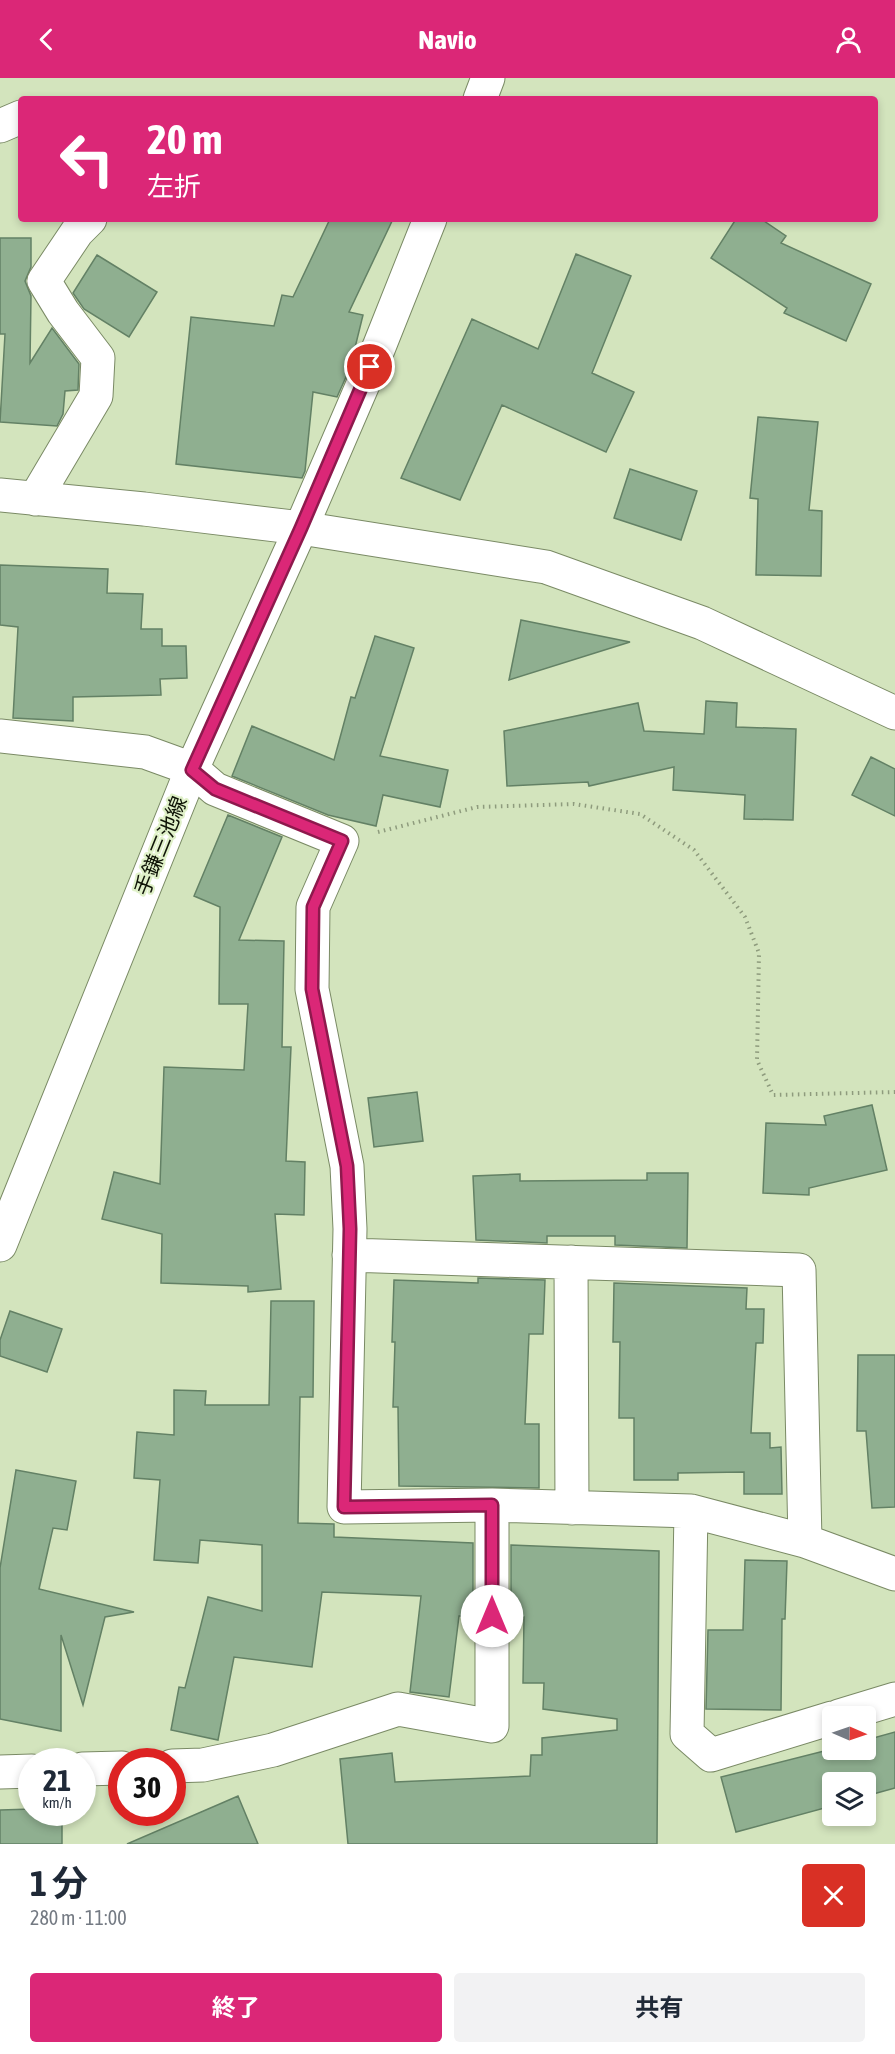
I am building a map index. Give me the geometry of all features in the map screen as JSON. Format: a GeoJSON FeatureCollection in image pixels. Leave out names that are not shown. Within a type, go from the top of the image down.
{"type":"FeatureCollection","features":[{"type":"Feature","properties":{"kind":"street"},"geometry":{"type":"LineString","coordinates":[[481,96],[488,78]]}},
{"type":"Feature","properties":{"kind":"street"},"geometry":{"type":"LineString","coordinates":[[0,126],[18,118]]}},
{"type":"Feature","properties":{"kind":"street"},"geometry":{"type":"LineString","coordinates":[[35,499],[96,396],[98,358],[63,312],[44,281],[77,232],[87,222]]}},
{"type":"Feature","properties":{"kind":"street","name":"手鎌三池線"},"geometry":{"type":"LineString","coordinates":[[0,1245],[192,770],[301,528],[429,222]]}},
{"type":"Feature","properties":{"kind":"street"},"geometry":{"type":"LineString","coordinates":[[0,495],[301,528],[546,567],[702,623],[895,712]]}},
{"type":"Feature","properties":{"kind":"street"},"geometry":{"type":"LineString","coordinates":[[0,736],[145,752],[192,770],[215,789],[342,841],[313,907],[312,989],[347,1166],[349,1255],[344,1507],[492,1505],[691,1511],[805,1541],[895,1574]]}},
{"type":"Feature","properties":{"kind":"street"},"geometry":{"type":"LineString","coordinates":[[349,1255],[799,1270],[805,1541]]}},
{"type":"Feature","properties":{"kind":"street"},"geometry":{"type":"LineString","coordinates":[[571,1262],[572,1508]]}},
{"type":"Feature","properties":{"kind":"street"},"geometry":{"type":"LineString","coordinates":[[186,1766],[202,1765],[273,1750],[398,1709],[492,1726],[492,1505]]}},
{"type":"Feature","properties":{"kind":"street"},"geometry":{"type":"LineString","coordinates":[[691,1511],[687,1734],[711,1755],[822,1721]]}},
{"type":"Feature","properties":{"kind":"street"},"geometry":{"type":"LineString","coordinates":[[872,1706],[895,1699]]}},
{"type":"Feature","properties":{"kind":"street"},"geometry":{"type":"LineString","coordinates":[[0,1773],[18,1772]]}},
{"type":"Feature","properties":{"kind":"path"},"geometry":{"type":"LineString","coordinates":[[342,841],[477,807],[574,804],[640,814],[694,850],[745,917],[759,953],[758,1060],[773,1095],[895,1092]]}},
{"type":"Feature","properties":{"kind":"building"},"geometry":{"type":"Polygon","coordinates":[[[329,222],[392,222],[349,312],[363,315],[350,368],[337,397],[313,392],[305,471],[302,478],[176,464],[191,317],[274,326],[282,295],[293,297],[329,222]]]}},
{"type":"Feature","properties":{"kind":"building"},"geometry":{"type":"Polygon","coordinates":[[[734,222],[765,222],[786,236],[781,243],[871,284],[846,341],[784,313],[787,308],[711,258],[734,222]]]}},
{"type":"Feature","properties":{"kind":"building"},"geometry":{"type":"Polygon","coordinates":[[[0,238],[31,238],[31,267],[25,281],[31,296],[30,363],[52,328],[79,364],[78,390],[65,391],[63,414],[57,426],[0,422],[5,334],[0,334],[0,238]]]}},
{"type":"Feature","properties":{"kind":"building"},"geometry":{"type":"Polygon","coordinates":[[[576,254],[631,276],[592,373],[634,392],[606,452],[502,405],[460,500],[401,478],[472,319],[538,349],[576,254]]]}},
{"type":"Feature","properties":{"kind":"building"},"geometry":{"type":"Polygon","coordinates":[[[97,255],[157,292],[129,337],[84,309],[73,293],[97,255]]]}},
{"type":"Feature","properties":{"kind":"building"},"geometry":{"type":"Polygon","coordinates":[[[758,417],[818,422],[809,510],[822,511],[821,576],[756,575],[758,499],[750,498],[758,417]]]}},
{"type":"Feature","properties":{"kind":"building"},"geometry":{"type":"Polygon","coordinates":[[[630,469],[697,491],[681,540],[614,518],[630,469]]]}},
{"type":"Feature","properties":{"kind":"building"},"geometry":{"type":"Polygon","coordinates":[[[0,565],[108,569],[107,593],[143,594],[141,629],[162,629],[162,646],[186,646],[187,678],[160,679],[161,695],[73,697],[73,721],[13,718],[18,627],[0,625],[0,565]]]}},
{"type":"Feature","properties":{"kind":"building"},"geometry":{"type":"Polygon","coordinates":[[[521,620],[630,642],[509,680],[521,620]]]}},
{"type":"Feature","properties":{"kind":"building"},"geometry":{"type":"Polygon","coordinates":[[[375,636],[414,648],[380,756],[448,770],[440,807],[383,795],[376,826],[328,815],[232,776],[252,726],[334,760],[351,697],[355,698],[375,636]]]}},
{"type":"Feature","properties":{"kind":"building"},"geometry":{"type":"Polygon","coordinates":[[[706,701],[737,703],[736,727],[796,729],[793,820],[744,819],[745,795],[673,790],[674,767],[589,786],[588,782],[507,786],[504,731],[638,703],[644,731],[704,734],[706,701]]]}},
{"type":"Feature","properties":{"kind":"building"},"geometry":{"type":"Polygon","coordinates":[[[871,757],[895,769],[895,816],[852,795],[871,757]]]}},
{"type":"Feature","properties":{"kind":"building"},"geometry":{"type":"Polygon","coordinates":[[[228,815],[282,837],[239,940],[284,941],[282,1047],[291,1047],[286,1161],[305,1162],[304,1215],[275,1214],[281,1289],[248,1292],[248,1286],[161,1283],[162,1234],[102,1219],[114,1172],[160,1184],[164,1067],[244,1070],[248,1004],[219,1004],[220,907],[194,896],[228,815]]]}},
{"type":"Feature","properties":{"kind":"building"},"geometry":{"type":"Polygon","coordinates":[[[417,1092],[423,1141],[374,1147],[368,1098],[417,1092]]]}},
{"type":"Feature","properties":{"kind":"building"},"geometry":{"type":"Polygon","coordinates":[[[872,1105],[887,1170],[809,1188],[809,1195],[763,1193],[766,1123],[826,1125],[824,1116],[872,1105]]]}},
{"type":"Feature","properties":{"kind":"building"},"geometry":{"type":"Polygon","coordinates":[[[647,1173],[688,1173],[687,1248],[615,1245],[615,1236],[547,1236],[547,1243],[476,1240],[473,1176],[520,1174],[520,1181],[647,1180],[647,1173]]]}},
{"type":"Feature","properties":{"kind":"building"},"geometry":{"type":"Polygon","coordinates":[[[478,1278],[545,1280],[543,1334],[529,1334],[525,1424],[539,1424],[539,1488],[399,1486],[398,1407],[393,1407],[394,1280],[478,1283],[478,1278]]]}},
{"type":"Feature","properties":{"kind":"building"},"geometry":{"type":"Polygon","coordinates":[[[614,1283],[747,1288],[746,1309],[764,1309],[763,1343],[756,1343],[751,1433],[770,1433],[770,1448],[781,1447],[782,1494],[744,1494],[744,1472],[678,1473],[678,1480],[634,1480],[634,1418],[619,1418],[620,1342],[613,1342],[614,1283]]]}},
{"type":"Feature","properties":{"kind":"building"},"geometry":{"type":"Polygon","coordinates":[[[271,1301],[314,1301],[313,1397],[300,1397],[298,1523],[334,1524],[334,1537],[473,1543],[473,1616],[459,1616],[449,1697],[410,1692],[421,1596],[322,1592],[312,1667],[234,1657],[218,1740],[171,1730],[179,1687],[185,1688],[208,1597],[262,1611],[262,1545],[200,1540],[198,1563],[154,1560],[160,1480],[134,1478],[137,1432],[174,1435],[174,1390],[206,1391],[205,1405],[269,1405],[271,1301]]]}},
{"type":"Feature","properties":{"kind":"building"},"geometry":{"type":"Polygon","coordinates":[[[10,1311],[62,1329],[47,1372],[0,1356],[0,1340],[10,1311]]]}},
{"type":"Feature","properties":{"kind":"building"},"geometry":{"type":"Polygon","coordinates":[[[858,1355],[895,1355],[895,1507],[872,1508],[866,1431],[857,1431],[858,1355]]]}},
{"type":"Feature","properties":{"kind":"building"},"geometry":{"type":"Polygon","coordinates":[[[16,1470],[76,1481],[67,1530],[53,1528],[39,1589],[134,1612],[105,1617],[83,1705],[61,1635],[61,1731],[0,1719],[0,1568],[16,1470]]]}},
{"type":"Feature","properties":{"kind":"building"},"geometry":{"type":"Polygon","coordinates":[[[511,1545],[659,1551],[657,1844],[348,1844],[340,1759],[392,1753],[395,1782],[530,1776],[531,1755],[542,1755],[542,1738],[617,1730],[617,1719],[543,1709],[544,1683],[523,1683],[524,1617],[511,1617],[511,1545]]]}},
{"type":"Feature","properties":{"kind":"building"},"geometry":{"type":"Polygon","coordinates":[[[745,1560],[787,1561],[785,1619],[782,1619],[781,1710],[706,1709],[708,1630],[743,1630],[745,1560]]]}},
{"type":"Feature","properties":{"kind":"building"},"geometry":{"type":"Polygon","coordinates":[[[895,1732],[895,1788],[876,1793],[876,1772],[822,1772],[822,1809],[736,1832],[721,1777],[822,1752],[822,1760],[876,1760],[876,1737],[895,1732]]]}},
{"type":"Feature","properties":{"kind":"building"},"geometry":{"type":"Polygon","coordinates":[[[238,1796],[258,1844],[127,1844],[169,1826],[186,1826],[186,1819],[238,1796]]]}},
{"type":"Feature","properties":{"kind":"building"},"geometry":{"type":"Polygon","coordinates":[[[18,1809],[18,1826],[62,1826],[62,1844],[0,1844],[0,1810],[18,1809]]]}},
{"type":"Feature","properties":{"kind":"route"},"geometry":{"type":"LineString","coordinates":[[370,367],[301,528],[192,770],[215,789],[342,841],[313,907],[312,989],[347,1166],[350,1229],[344,1507],[492,1505],[492,1616]]}}]}
